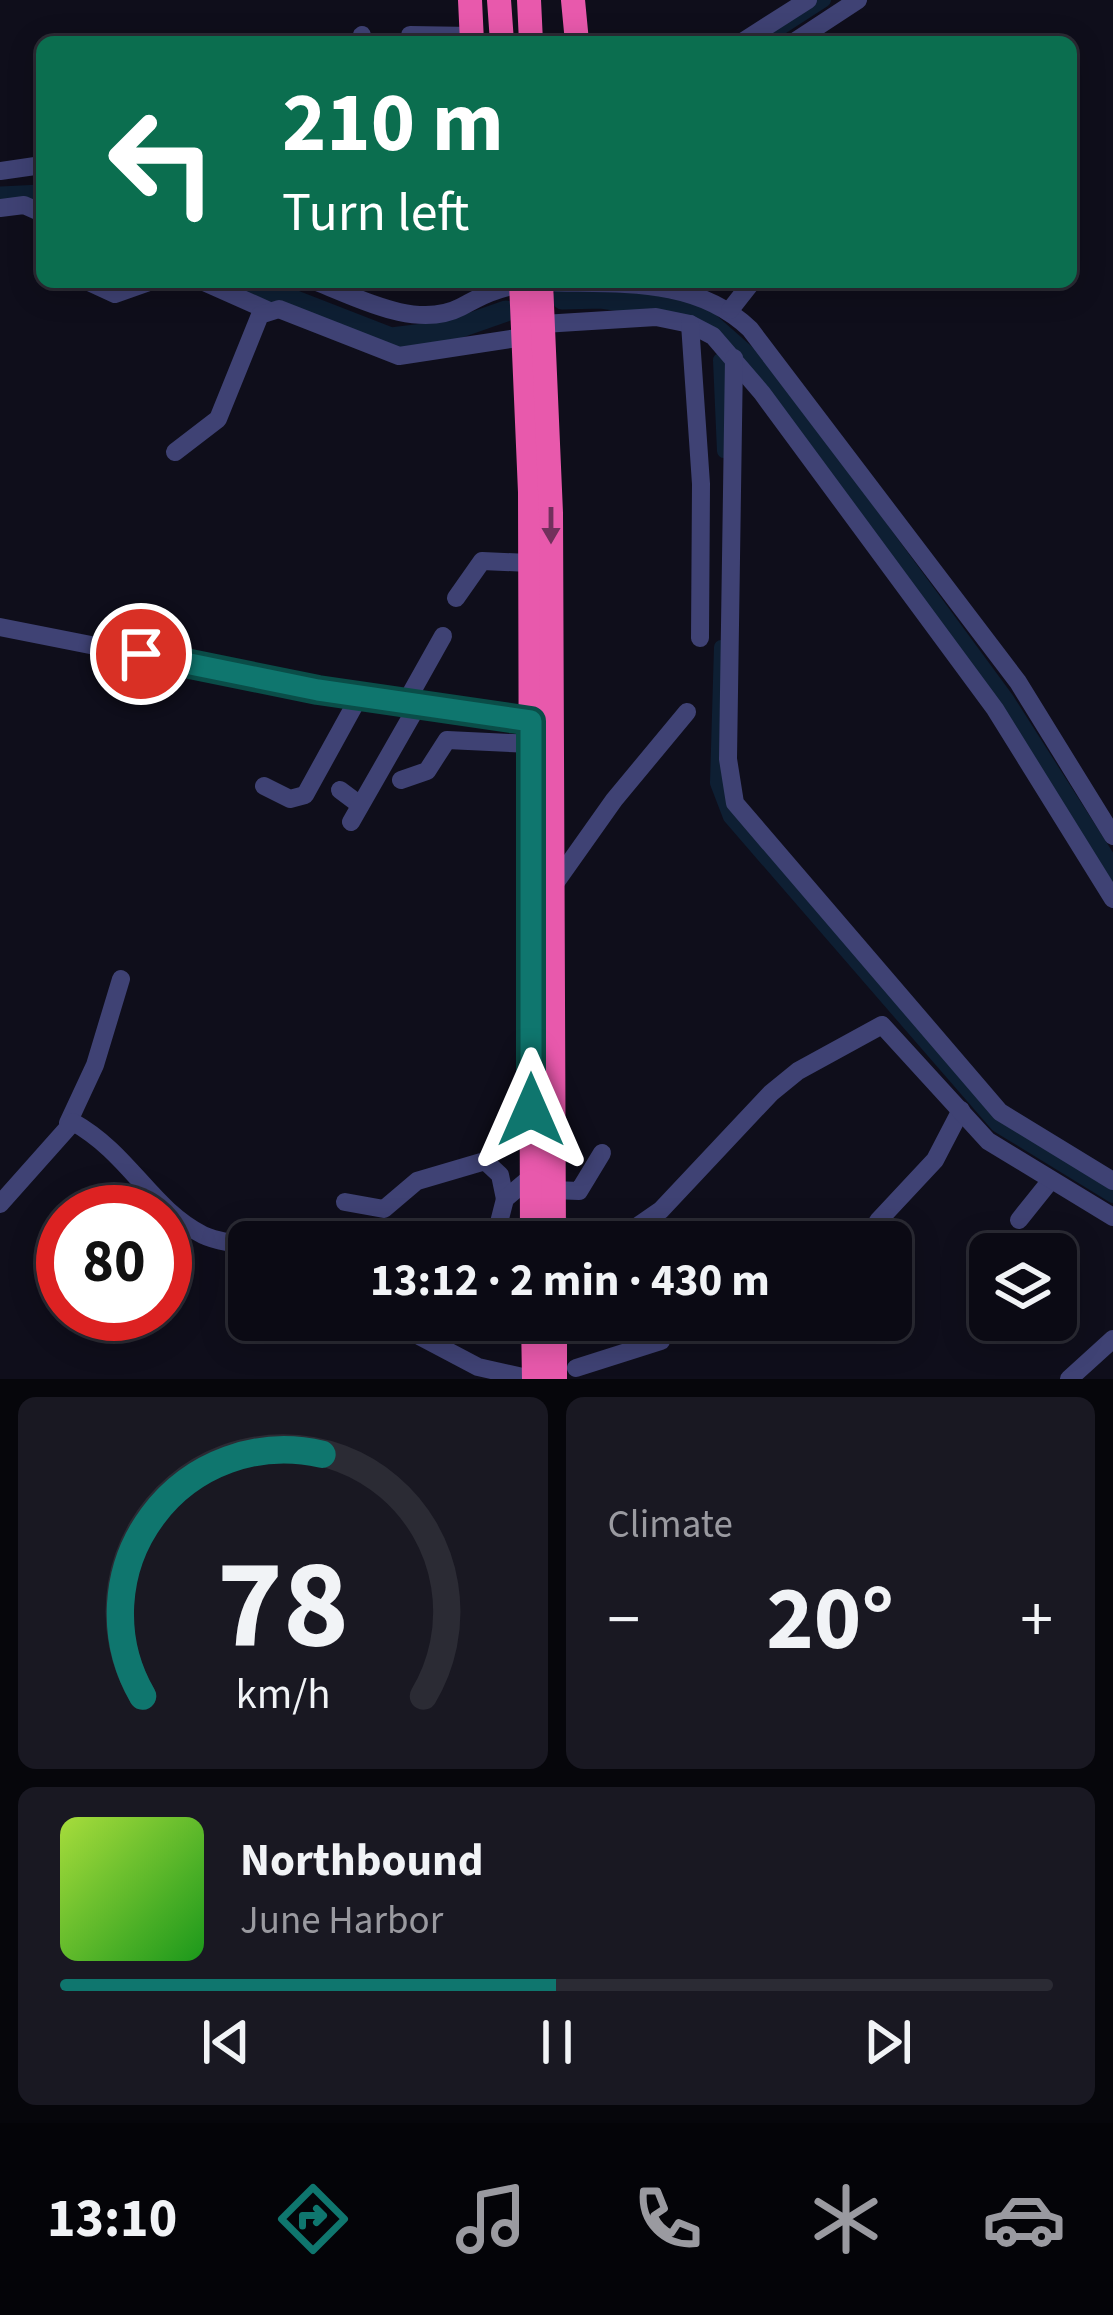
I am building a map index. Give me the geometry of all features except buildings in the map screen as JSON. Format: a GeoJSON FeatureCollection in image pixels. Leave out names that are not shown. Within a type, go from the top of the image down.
{"type":"FeatureCollection","features":[{"type":"Feature","properties":{"kind":"highway"},"geometry":{"type":"LineString","coordinates":[[470,0],[472,36]]}},
{"type":"Feature","properties":{"kind":"highway"},"geometry":{"type":"LineString","coordinates":[[499,0],[502,36]]}},
{"type":"Feature","properties":{"kind":"highway"},"geometry":{"type":"LineString","coordinates":[[573,0],[576,36]]}},
{"type":"Feature","properties":{"kind":"highway"},"geometry":{"type":"LineString","coordinates":[[531,288],[551,513],[537,729],[531,1221]]}},
{"type":"Feature","properties":{"kind":"highway"},"geometry":{"type":"LineString","coordinates":[[534,331],[529,563],[551,889],[554,1221]]}},
{"type":"Feature","properties":{"kind":"highway"},"geometry":{"type":"LineString","coordinates":[[539,1341],[550,1375]]}},
{"type":"Feature","properties":{"kind":"highway"},"geometry":{"type":"LineString","coordinates":[[550,1375],[552,1341]]}},
{"type":"Feature","properties":{"kind":"street"},"geometry":{"type":"LineString","coordinates":[[751,36],[808,0]]}},
{"type":"Feature","properties":{"kind":"street"},"geometry":{"type":"LineString","coordinates":[[803,36],[858,0]]}},
{"type":"Feature","properties":{"kind":"street"},"geometry":{"type":"LineString","coordinates":[[410,35],[426,36]]}},
{"type":"Feature","properties":{"kind":"street"},"geometry":{"type":"LineString","coordinates":[[0,171],[36,166]]}},
{"type":"Feature","properties":{"kind":"street"},"geometry":{"type":"LineString","coordinates":[[0,208],[24,205],[36,210]]}},
{"type":"Feature","properties":{"kind":"street"},"geometry":{"type":"LineString","coordinates":[[102,288],[116,294],[132,288]]}},
{"type":"Feature","properties":{"kind":"street"},"geometry":{"type":"LineString","coordinates":[[218,288],[399,356],[622,315],[690,324],[734,358],[995,709],[1113,899]]}},
{"type":"Feature","properties":{"kind":"street"},"geometry":{"type":"LineString","coordinates":[[333,288],[380,306],[417,312],[460,307],[480,291],[499,288]]}},
{"type":"Feature","properties":{"kind":"street"},"geometry":{"type":"LineString","coordinates":[[694,288],[725,307],[799,389],[1018,682],[1113,836]]}},
{"type":"Feature","properties":{"kind":"street"},"geometry":{"type":"LineString","coordinates":[[723,288],[725,307]]}},
{"type":"Feature","properties":{"kind":"street"},"geometry":{"type":"LineString","coordinates":[[725,307],[746,288]]}},
{"type":"Feature","properties":{"kind":"street"},"geometry":{"type":"LineString","coordinates":[[176,452],[218,419],[260,315],[267,310]]}},
{"type":"Feature","properties":{"kind":"street"},"geometry":{"type":"LineString","coordinates":[[690,324],[701,484],[700,638]]}},
{"type":"Feature","properties":{"kind":"street"},"geometry":{"type":"LineString","coordinates":[[734,358],[728,759],[735,803],[1000,1112],[1093,1182],[1113,1217]]}},
{"type":"Feature","properties":{"kind":"street"},"geometry":{"type":"LineString","coordinates":[[457,598],[482,561],[529,563]]}},
{"type":"Feature","properties":{"kind":"street"},"geometry":{"type":"LineString","coordinates":[[0,627],[537,729]]}},
{"type":"Feature","properties":{"kind":"street"},"geometry":{"type":"LineString","coordinates":[[340,790],[356,814],[443,636]]}},
{"type":"Feature","properties":{"kind":"street"},"geometry":{"type":"LineString","coordinates":[[264,785],[290,799],[305,795],[358,697]]}},
{"type":"Feature","properties":{"kind":"street"},"geometry":{"type":"LineString","coordinates":[[551,889],[614,800],[687,712]]}},
{"type":"Feature","properties":{"kind":"street"},"geometry":{"type":"LineString","coordinates":[[400,780],[428,771],[446,740],[537,729]]}},
{"type":"Feature","properties":{"kind":"street"},"geometry":{"type":"LineString","coordinates":[[0,1204],[68,1124],[95,1065],[121,979]]}},
{"type":"Feature","properties":{"kind":"street"},"geometry":{"type":"LineString","coordinates":[[645,1221],[661,1210],[771,1093],[874,1026],[893,1031],[988,1141],[1051,1180],[1093,1182]]}},
{"type":"Feature","properties":{"kind":"street"},"geometry":{"type":"LineString","coordinates":[[878,1221],[935,1160],[961,1110]]}},
{"type":"Feature","properties":{"kind":"street"},"geometry":{"type":"LineString","coordinates":[[68,1124],[111,1146],[181,1221],[205,1236],[228,1242]]}},
{"type":"Feature","properties":{"kind":"street"},"geometry":{"type":"LineString","coordinates":[[553,1190],[580,1191],[602,1153]]}},
{"type":"Feature","properties":{"kind":"street"},"geometry":{"type":"LineString","coordinates":[[1093,1182],[1113,1154]]}},
{"type":"Feature","properties":{"kind":"street"},"geometry":{"type":"LineString","coordinates":[[345,1202],[384,1209],[423,1178],[485,1161],[500,1175],[505,1199],[499,1221]]}},
{"type":"Feature","properties":{"kind":"street"},"geometry":{"type":"LineString","coordinates":[[505,1199],[530,1177]]}},
{"type":"Feature","properties":{"kind":"street"},"geometry":{"type":"LineString","coordinates":[[1019,1220],[1051,1180]]}},
{"type":"Feature","properties":{"kind":"street"},"geometry":{"type":"LineString","coordinates":[[1069,1379],[1113,1339]]}},
{"type":"Feature","properties":{"kind":"street"},"geometry":{"type":"LineString","coordinates":[[429,1341],[478,1367],[594,1379]]}},
{"type":"Feature","properties":{"kind":"street"},"geometry":{"type":"LineString","coordinates":[[550,1375],[661,1341]]}},
{"type":"Feature","properties":{"kind":"waterway"},"geometry":{"type":"LineString","coordinates":[[768,36],[824,0]]}},
{"type":"Feature","properties":{"kind":"waterway"},"geometry":{"type":"LineString","coordinates":[[0,197],[36,195]]}},
{"type":"Feature","properties":{"kind":"waterway"},"geometry":{"type":"LineString","coordinates":[[262,288],[391,338],[449,331],[506,311]]}},
{"type":"Feature","properties":{"kind":"waterway"},"geometry":{"type":"LineString","coordinates":[[562,299],[601,298],[697,312],[757,365],[1004,701],[1113,872]]}},
{"type":"Feature","properties":{"kind":"waterway"},"geometry":{"type":"LineString","coordinates":[[720,360],[724,451]]}},
{"type":"Feature","properties":{"kind":"waterway"},"geometry":{"type":"LineString","coordinates":[[721,647],[717,783],[730,817],[997,1125],[1113,1196]]}},
{"type":"Feature","properties":{"kind":"route"},"geometry":{"type":"LineString","coordinates":[[141,654],[358,697],[531,721],[531,1110]]}}]}
